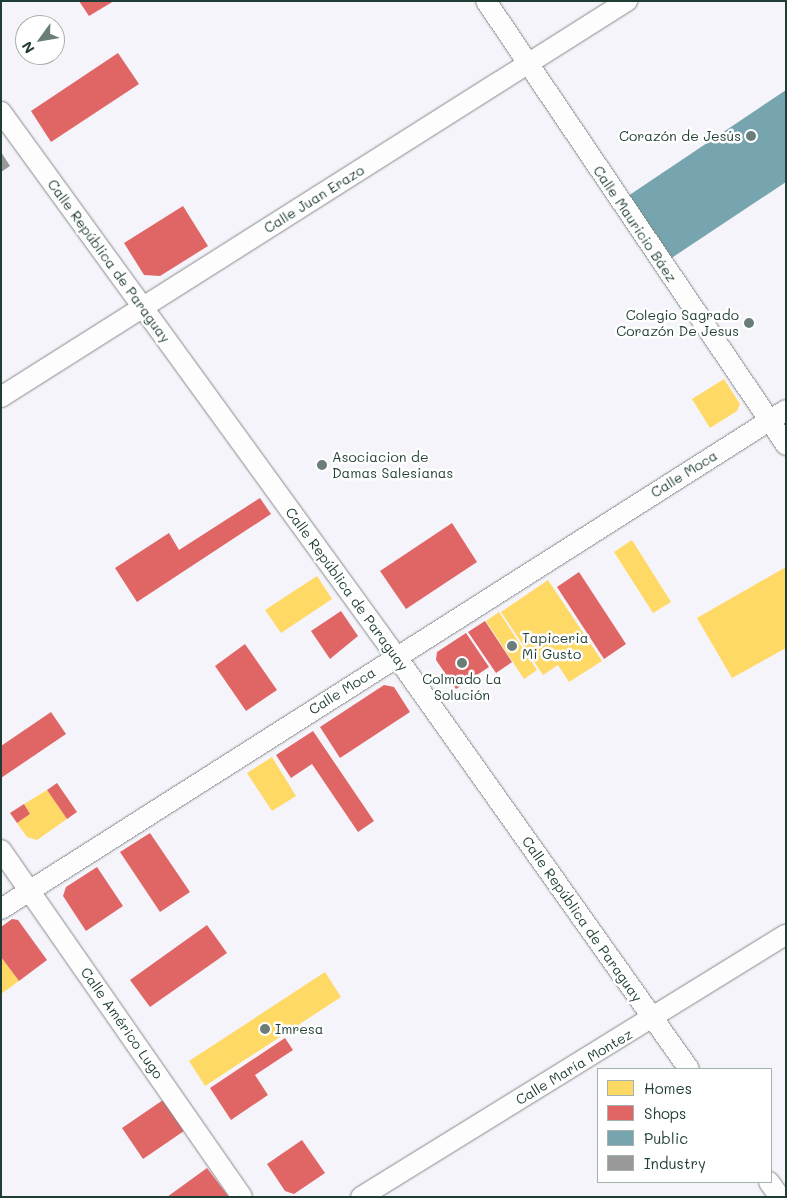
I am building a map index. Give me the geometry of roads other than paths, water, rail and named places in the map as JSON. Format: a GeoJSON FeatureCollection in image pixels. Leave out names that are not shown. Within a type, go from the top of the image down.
{"type":"FeatureCollection","features":[{"type":"Feature","properties":{"kind":"street","name":"Calle Mauricio Báez"},"geometry":{"type":"LineString","coordinates":[[486,1],[526,64],[786,445]]}},
{"type":"Feature","properties":{"kind":"street","name":"Calle Juan Erazo"},"geometry":{"type":"LineString","coordinates":[[1,397],[627,1]]}},
{"type":"Feature","properties":{"kind":"street","name":"Calle República de Paraguay"},"geometry":{"type":"LineString","coordinates":[[1,112],[396,656],[688,1068]]}},
{"type":"Feature","properties":{"kind":"street","name":"Calle Moca"},"geometry":{"type":"LineString","coordinates":[[1,909],[396,656],[786,410]]}},
{"type":"Feature","properties":{"kind":"street","name":"Calle Américo Lugo"},"geometry":{"type":"LineString","coordinates":[[1,850],[30,889],[242,1197]]}},
{"type":"Feature","properties":{"kind":"street","name":"Calle María Montez"},"geometry":{"type":"LineString","coordinates":[[360,1197],[654,1019],[786,935]]}},
{"type":"Feature","properties":{"kind":"street"},"geometry":{"type":"LineString","coordinates":[[771,1183],[780,1197]]}},
{"type":"Feature","properties":{"kind":"place","name":"Corazón de Jesús"},"geometry":{"type":"Point","coordinates":[751,136]}},
{"type":"Feature","properties":{"kind":"place","name":"Colegio Sagrado Corazón De Jesus"},"geometry":{"type":"Point","coordinates":[749,323]}},
{"type":"Feature","properties":{"kind":"place","name":"Asociacion de Damas Salesianas"},"geometry":{"type":"Point","coordinates":[322,465]}},
{"type":"Feature","properties":{"kind":"place","name":"Tapiceria Mi Gusto"},"geometry":{"type":"Point","coordinates":[512,646]}},
{"type":"Feature","properties":{"kind":"place","name":"Colmado La Solución"},"geometry":{"type":"Point","coordinates":[462,663]}},
{"type":"Feature","properties":{"kind":"place","name":"Imresa"},"geometry":{"type":"Point","coordinates":[265,1029]}}]}
